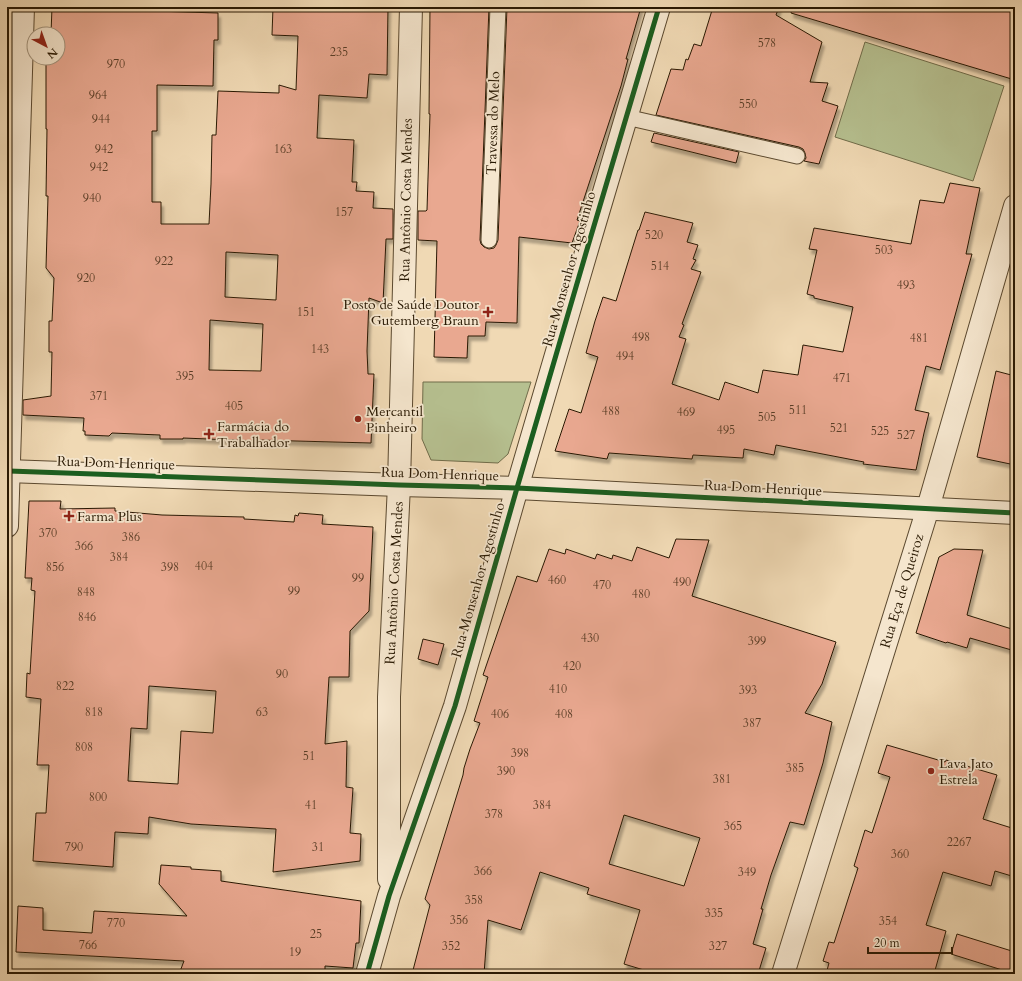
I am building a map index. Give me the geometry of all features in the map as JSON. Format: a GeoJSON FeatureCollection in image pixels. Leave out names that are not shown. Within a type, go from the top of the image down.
{"type":"FeatureCollection","features":[{"type":"Feature","properties":{"kind":"street"},"geometry":{"type":"LineString","coordinates":[[7,526],[23,7]]}},
{"type":"Feature","properties":{"kind":"street","name":"Rua Antônio Costa Mendes"},"geometry":{"type":"LineString","coordinates":[[389,896],[389,697],[399,485],[411,7]]}},
{"type":"Feature","properties":{"kind":"street","name":"Rua Monsenhor Agostinho"},"geometry":{"type":"LineString","coordinates":[[367,974],[389,896],[455,706],[626,116],[660,7]]}},
{"type":"Feature","properties":{"kind":"street","name":"Rua Eça de Queiroz"},"geometry":{"type":"LineString","coordinates":[[783,974],[928,508],[1015,206]]}},
{"type":"Feature","properties":{"kind":"street","name":"Rua Dom Henrique"},"geometry":{"type":"LineString","coordinates":[[8,471],[517,488],[1015,513]]}},
{"type":"Feature","properties":{"kind":"lane","name":"Travessa do Melo"},"geometry":{"type":"LineString","coordinates":[[488,240],[498,7]]}},
{"type":"Feature","properties":{"kind":"lane"},"geometry":{"type":"LineString","coordinates":[[626,116],[797,156]]}},
{"type":"Feature","properties":{"kind":"green space"},"geometry":{"type":"Polygon","coordinates":[[[865,42],[1004,86],[973,181],[835,137],[865,42]]]}},
{"type":"Feature","properties":{"kind":"green space"},"geometry":{"type":"Polygon","coordinates":[[[423,382],[531,382],[508,454],[498,463],[431,460],[422,439],[423,382]]]}},
{"type":"Feature","properties":{"kind":"building"},"geometry":{"type":"Polygon","coordinates":[[[52,7],[153,7],[153,11],[218,13],[218,40],[214,40],[213,86],[157,85],[157,131],[152,131],[152,202],[161,202],[161,224],[209,224],[212,135],[216,135],[218,91],[279,93],[279,85],[296,90],[298,36],[272,35],[273,7],[388,7],[387,75],[369,74],[367,98],[319,95],[317,138],[354,140],[352,182],[357,182],[356,191],[374,192],[373,208],[393,209],[393,239],[386,239],[383,303],[369,298],[367,351],[368,374],[374,374],[371,443],[183,438],[160,439],[160,435],[112,433],[109,436],[85,435],[85,431],[83,431],[84,418],[23,415],[23,400],[51,396],[52,352],[49,352],[49,321],[52,321],[54,278],[46,268],[48,196],[46,196],[46,66],[66,66],[66,26],[51,26],[52,7]],[[226,252],[225,297],[276,300],[278,255],[226,252]],[[210,320],[209,370],[261,371],[263,324],[210,320]]]}},
{"type":"Feature","properties":{"kind":"building"},"geometry":{"type":"Polygon","coordinates":[[[430,7],[489,7],[480,240],[484,247],[489,249],[494,248],[498,240],[507,7],[641,7],[626,59],[628,59],[621,86],[577,220],[580,221],[572,243],[519,237],[517,323],[486,322],[485,336],[468,336],[467,358],[434,357],[437,241],[418,240],[418,211],[427,210],[430,114],[430,7]]]}},
{"type":"Feature","properties":{"kind":"building"},"geometry":{"type":"Polygon","coordinates":[[[713,7],[779,7],[776,15],[822,42],[810,82],[828,83],[822,101],[838,106],[819,164],[804,161],[806,158],[805,153],[803,149],[799,147],[656,115],[671,69],[683,70],[686,59],[688,60],[694,44],[701,46],[713,7]]]}},
{"type":"Feature","properties":{"kind":"building"},"geometry":{"type":"Polygon","coordinates":[[[792,7],[1015,7],[1015,80],[791,13],[792,7]]]}},
{"type":"Feature","properties":{"kind":"building"},"geometry":{"type":"Polygon","coordinates":[[[654,133],[739,152],[736,163],[651,142],[654,133]]]}},
{"type":"Feature","properties":{"kind":"building"},"geometry":{"type":"Polygon","coordinates":[[[950,183],[980,188],[966,254],[972,254],[940,370],[926,366],[915,410],[929,413],[916,470],[863,464],[864,462],[776,445],[774,455],[744,449],[743,458],[693,455],[692,459],[609,453],[607,459],[555,451],[569,409],[581,413],[598,357],[586,353],[595,321],[603,297],[616,301],[645,212],[693,223],[687,242],[698,245],[693,259],[696,260],[691,269],[701,272],[682,324],[684,325],[679,337],[686,339],[672,384],[719,400],[725,382],[758,393],[763,370],[798,375],[803,345],[843,352],[853,307],[814,298],[814,296],[807,294],[817,250],[809,249],[814,228],[911,244],[920,200],[944,203],[950,183]]]}},
{"type":"Feature","properties":{"kind":"building"},"geometry":{"type":"Polygon","coordinates":[[[996,371],[1015,376],[1015,465],[977,457],[996,371]]]}},
{"type":"Feature","properties":{"kind":"building"},"geometry":{"type":"Polygon","coordinates":[[[29,501],[61,501],[60,509],[115,508],[115,511],[162,515],[244,517],[244,519],[294,522],[295,515],[298,516],[299,513],[323,515],[322,524],[373,527],[369,611],[350,631],[349,677],[329,677],[325,744],[347,741],[346,787],[353,788],[350,833],[361,834],[360,861],[273,872],[276,829],[191,824],[149,817],[148,834],[115,832],[113,867],[33,861],[36,813],[46,813],[49,765],[37,765],[41,699],[26,697],[27,673],[30,674],[35,591],[31,590],[32,578],[25,578],[29,501]],[[149,686],[147,729],[131,728],[128,781],[178,784],[181,731],[213,733],[216,691],[149,686]]]}},
{"type":"Feature","properties":{"kind":"building"},"geometry":{"type":"Polygon","coordinates":[[[676,539],[709,540],[692,596],[836,642],[822,684],[805,713],[832,722],[823,763],[804,825],[790,822],[771,875],[753,944],[766,948],[758,974],[657,974],[624,964],[640,910],[587,894],[589,888],[540,872],[521,930],[488,920],[484,974],[412,974],[430,905],[425,899],[464,768],[480,723],[474,721],[488,677],[483,675],[517,576],[537,582],[549,549],[565,554],[566,549],[595,559],[597,554],[612,559],[613,555],[632,561],[637,547],[669,558],[676,539]],[[624,815],[609,864],[684,886],[700,838],[624,815]]]}},
{"type":"Feature","properties":{"kind":"building"},"geometry":{"type":"Polygon","coordinates":[[[954,549],[983,550],[967,615],[1015,630],[1015,651],[970,638],[967,648],[916,633],[939,557],[954,549]]]}},
{"type":"Feature","properties":{"kind":"building"},"geometry":{"type":"Polygon","coordinates":[[[423,639],[444,644],[438,665],[418,659],[423,639]]]}},
{"type":"Feature","properties":{"kind":"building"},"geometry":{"type":"Polygon","coordinates":[[[887,745],[997,775],[983,819],[1015,829],[1015,877],[995,871],[991,886],[943,872],[926,925],[946,931],[934,974],[826,974],[829,963],[823,961],[829,942],[834,943],[858,868],[854,866],[865,830],[872,833],[890,777],[878,773],[887,745]]]}},
{"type":"Feature","properties":{"kind":"building"},"geometry":{"type":"Polygon","coordinates":[[[161,865],[221,871],[221,881],[361,901],[359,943],[356,943],[353,968],[325,966],[325,974],[179,974],[184,961],[16,952],[18,906],[43,908],[43,930],[92,933],[94,911],[187,916],[159,884],[161,865]]]}},
{"type":"Feature","properties":{"kind":"building"},"geometry":{"type":"Polygon","coordinates":[[[957,934],[1015,952],[1015,974],[951,954],[957,934]]]}},
{"type":"Feature","properties":{"kind":"cycle path"},"geometry":{"type":"LineString","coordinates":[[367,974],[389,896],[455,706],[517,488],[659,7]]}},
{"type":"Feature","properties":{"kind":"cycle path"},"geometry":{"type":"LineString","coordinates":[[9,471],[517,488],[1015,513]]}},
{"type":"Feature","properties":{"kind":"place","name":"Posto de Saúde Doutor Gutemberg Braun"},"geometry":{"type":"Point","coordinates":[488,312]}},
{"type":"Feature","properties":{"kind":"place","name":"Mercantil Pinheiro"},"geometry":{"type":"Point","coordinates":[358,419]}},
{"type":"Feature","properties":{"kind":"place","name":"Farmácia do Trabalhador"},"geometry":{"type":"Point","coordinates":[209,434]}},
{"type":"Feature","properties":{"kind":"place","name":"Farma Plus"},"geometry":{"type":"Point","coordinates":[69,516]}},
{"type":"Feature","properties":{"kind":"place","name":"Lava Jato Estrela"},"geometry":{"type":"Point","coordinates":[931,771]}}]}
